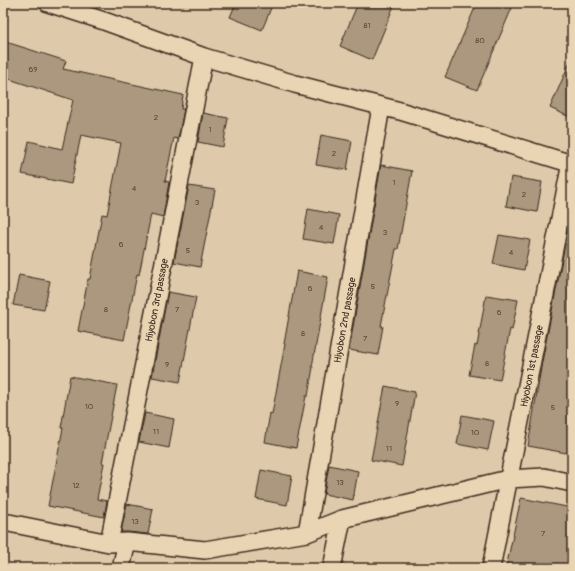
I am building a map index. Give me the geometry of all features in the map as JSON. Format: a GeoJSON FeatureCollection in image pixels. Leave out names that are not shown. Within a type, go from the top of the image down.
{"type":"FeatureCollection","features":[{"type":"Feature","properties":{"kind":"street"},"geometry":{"type":"LineString","coordinates":[[48,3],[104,21],[204,57],[295,84],[400,111],[572,164]]}},
{"type":"Feature","properties":{"kind":"street","name":"Hiyobon 3rd passage"},"geometry":{"type":"LineString","coordinates":[[109,543],[204,57]]}},
{"type":"Feature","properties":{"kind":"street","name":"Hiyobon 2nd passage"},"geometry":{"type":"LineString","coordinates":[[307,533],[381,107]]}},
{"type":"Feature","properties":{"kind":"street","name":"Hiyobon 1st passage"},"geometry":{"type":"LineString","coordinates":[[491,568],[572,164]]}},
{"type":"Feature","properties":{"kind":"street"},"geometry":{"type":"LineString","coordinates":[[9,523],[109,543],[127,542],[205,550],[307,533],[342,519],[508,479],[544,477],[572,483]]}},
{"type":"Feature","properties":{"kind":"street"},"geometry":{"type":"LineString","coordinates":[[332,568],[342,519]]}},
{"type":"Feature","properties":{"kind":"street"},"geometry":{"type":"LineString","coordinates":[[121,568],[127,542]]}},
{"type":"Feature","properties":{"kind":"building"},"geometry":{"type":"Polygon","coordinates":[[[236,3],[273,3],[262,30],[230,17],[236,3]]]}},
{"type":"Feature","properties":{"kind":"building"},"geometry":{"type":"Polygon","coordinates":[[[358,3],[395,3],[372,60],[340,46],[358,3]]]}},
{"type":"Feature","properties":{"kind":"building"},"geometry":{"type":"Polygon","coordinates":[[[477,3],[514,3],[477,90],[445,77],[477,3]]]}},
{"type":"Feature","properties":{"kind":"building"},"geometry":{"type":"Polygon","coordinates":[[[3,41],[66,61],[63,69],[183,95],[181,109],[184,109],[178,139],[174,138],[165,181],[169,182],[163,217],[151,214],[124,340],[78,331],[88,279],[90,279],[102,214],[107,215],[121,143],[81,135],[71,184],[22,174],[29,141],[62,149],[73,100],[3,77],[3,41]]]}},
{"type":"Feature","properties":{"kind":"building"},"geometry":{"type":"Polygon","coordinates":[[[572,57],[572,118],[550,108],[572,57]]]}},
{"type":"Feature","properties":{"kind":"building"},"geometry":{"type":"Polygon","coordinates":[[[203,113],[228,118],[223,147],[198,142],[203,113]]]}},
{"type":"Feature","properties":{"kind":"building"},"geometry":{"type":"Polygon","coordinates":[[[321,135],[352,141],[347,170],[316,165],[321,135]]]}},
{"type":"Feature","properties":{"kind":"building"},"geometry":{"type":"Polygon","coordinates":[[[381,165],[412,171],[398,249],[396,249],[381,326],[383,326],[378,355],[349,350],[381,165]]]}},
{"type":"Feature","properties":{"kind":"building"},"geometry":{"type":"Polygon","coordinates":[[[511,177],[542,182],[537,212],[506,206],[511,177]]]}},
{"type":"Feature","properties":{"kind":"building"},"geometry":{"type":"Polygon","coordinates":[[[189,186],[215,190],[200,267],[174,262],[189,186]]]}},
{"type":"Feature","properties":{"kind":"building"},"geometry":{"type":"Polygon","coordinates":[[[308,209],[339,215],[334,244],[303,239],[308,209]]]}},
{"type":"Feature","properties":{"kind":"building"},"geometry":{"type":"Polygon","coordinates":[[[499,235],[530,240],[524,270],[493,264],[499,235]]]}},
{"type":"Feature","properties":{"kind":"building"},"geometry":{"type":"Polygon","coordinates":[[[565,244],[572,245],[572,454],[528,446],[542,362],[565,244]]]}},
{"type":"Feature","properties":{"kind":"building"},"geometry":{"type":"Polygon","coordinates":[[[297,271],[328,277],[308,396],[306,396],[296,448],[265,442],[270,413],[272,414],[297,271]]]}},
{"type":"Feature","properties":{"kind":"building"},"geometry":{"type":"Polygon","coordinates":[[[19,275],[50,281],[44,310],[13,305],[19,275]]]}},
{"type":"Feature","properties":{"kind":"building"},"geometry":{"type":"Polygon","coordinates":[[[168,292],[196,297],[180,382],[152,377],[168,292]]]}},
{"type":"Feature","properties":{"kind":"building"},"geometry":{"type":"Polygon","coordinates":[[[486,295],[518,300],[512,330],[510,329],[500,380],[469,375],[475,345],[477,346],[486,295]]]}},
{"type":"Feature","properties":{"kind":"building"},"geometry":{"type":"Polygon","coordinates":[[[70,376],[117,385],[102,463],[104,463],[97,499],[107,501],[104,517],[48,506],[63,428],[61,428],[70,376]]]}},
{"type":"Feature","properties":{"kind":"building"},"geometry":{"type":"Polygon","coordinates":[[[385,386],[415,392],[402,466],[371,460],[385,386]]]}},
{"type":"Feature","properties":{"kind":"building"},"geometry":{"type":"Polygon","coordinates":[[[145,413],[174,419],[169,448],[139,442],[145,413]]]}},
{"type":"Feature","properties":{"kind":"building"},"geometry":{"type":"Polygon","coordinates":[[[462,415],[494,421],[488,450],[457,444],[462,415]]]}},
{"type":"Feature","properties":{"kind":"building"},"geometry":{"type":"Polygon","coordinates":[[[329,465],[358,471],[353,500],[324,494],[329,465]]]}},
{"type":"Feature","properties":{"kind":"building"},"geometry":{"type":"Polygon","coordinates":[[[261,470],[292,476],[287,505],[256,499],[261,470]]]}},
{"type":"Feature","properties":{"kind":"building"},"geometry":{"type":"Polygon","coordinates":[[[521,498],[572,508],[572,568],[506,568],[521,498]]]}},
{"type":"Feature","properties":{"kind":"building"},"geometry":{"type":"Polygon","coordinates":[[[127,504],[153,509],[148,534],[121,532],[127,504]]]}}]}
